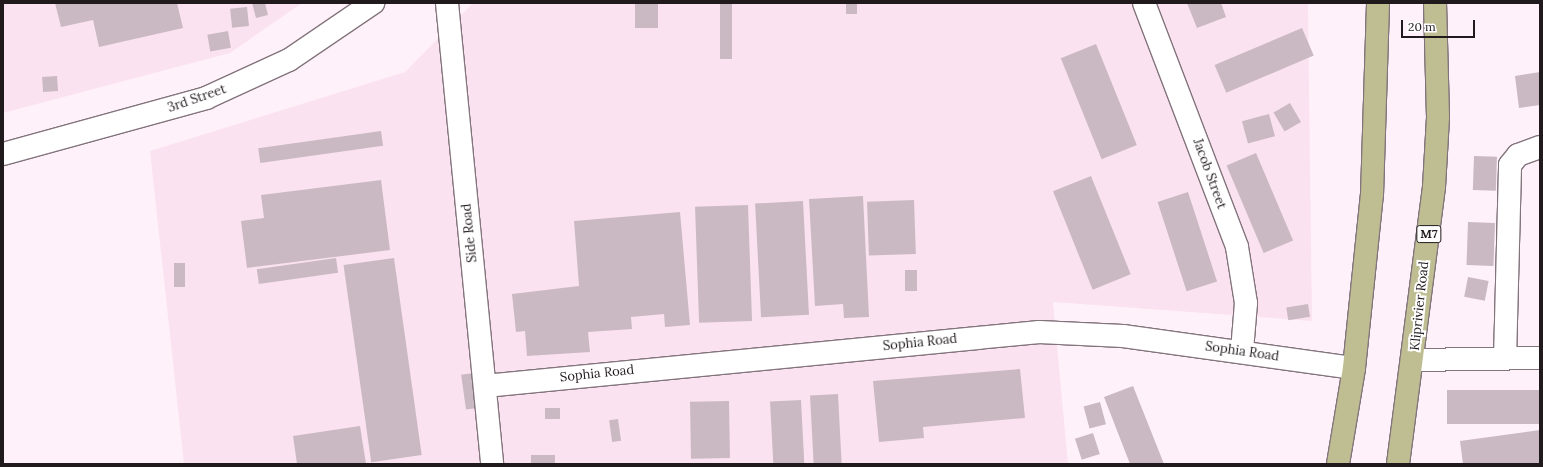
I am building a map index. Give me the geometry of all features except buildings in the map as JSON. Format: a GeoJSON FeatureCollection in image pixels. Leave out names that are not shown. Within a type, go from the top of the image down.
{"type":"FeatureCollection","features":[{"type":"Feature","properties":{"kind":"main road"},"geometry":{"type":"LineString","coordinates":[[1338,464],[1354,368],[1372,195],[1378,3]]}},
{"type":"Feature","properties":{"kind":"main road","name":"Kliprivier Road"},"geometry":{"type":"LineString","coordinates":[[1398,464],[1414,360],[1434,187],[1438,117],[1435,3]]}},
{"type":"Feature","properties":{"kind":"street","name":"3rd Street"},"geometry":{"type":"LineString","coordinates":[[3,154],[213,95],[289,60],[373,3]]}},
{"type":"Feature","properties":{"kind":"street","name":"Side Road"},"geometry":{"type":"LineString","coordinates":[[447,3],[492,464]]}},
{"type":"Feature","properties":{"kind":"street","name":"Jacob Street"},"geometry":{"type":"LineString","coordinates":[[1144,3],[1237,247],[1246,303],[1242,351]]}},
{"type":"Feature","properties":{"kind":"street"},"geometry":{"type":"LineString","coordinates":[[1505,359],[1510,165],[1518,155],[1540,147]]}},
{"type":"Feature","properties":{"kind":"street","name":"Sophia Road"},"geometry":{"type":"LineString","coordinates":[[485,386],[1039,332],[1123,336],[1242,351],[1354,368]]}},
{"type":"Feature","properties":{"kind":"street"},"geometry":{"type":"LineString","coordinates":[[1414,360],[1540,358]]}},
{"type":"Feature","properties":{"kind":"shaded area"},"geometry":{"type":"Polygon","coordinates":[[[3,3],[302,3],[230,53],[3,113],[3,3]]]}},
{"type":"Feature","properties":{"kind":"shaded area"},"geometry":{"type":"Polygon","coordinates":[[[473,3],[1308,3],[1312,321],[1053,302],[1068,464],[184,464],[150,151],[405,72],[473,3]]]}}]}
